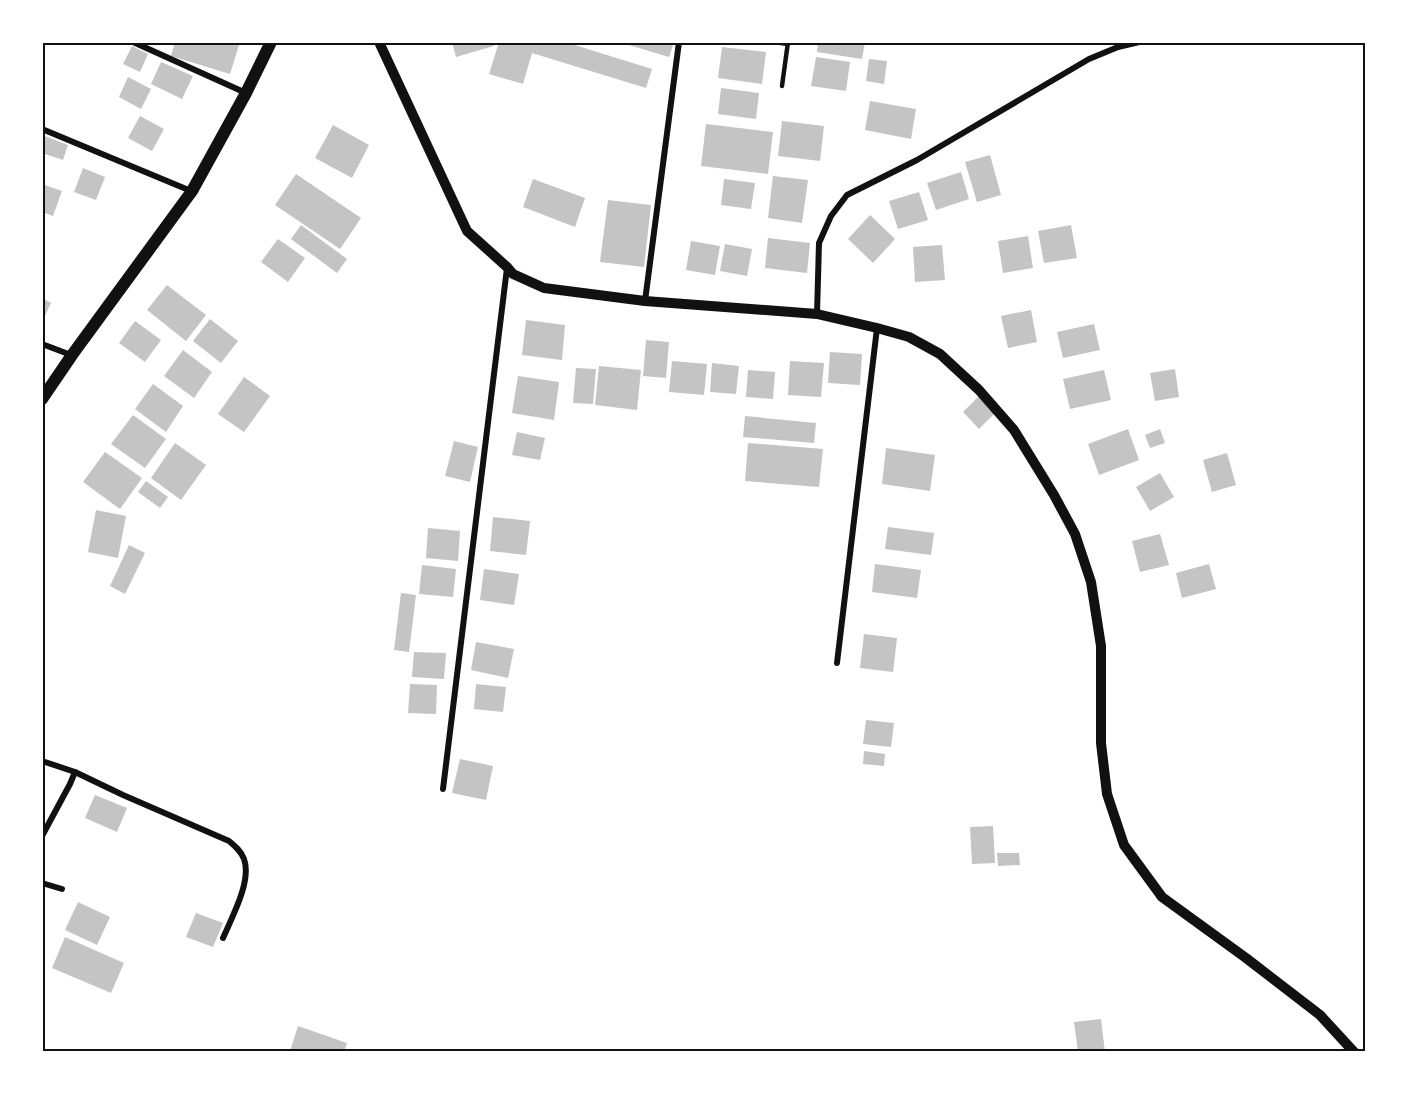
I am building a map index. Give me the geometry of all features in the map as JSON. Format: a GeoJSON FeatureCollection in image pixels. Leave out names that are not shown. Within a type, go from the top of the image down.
{"type":"FeatureCollection","features":[{"type":"Feature","properties":{"kind":"main road"},"geometry":{"type":"LineString","coordinates":[[42,399],[192,191],[246,93],[271,42]]}},
{"type":"Feature","properties":{"kind":"street"},"geometry":{"type":"LineString","coordinates":[[133,42],[246,93]]}},
{"type":"Feature","properties":{"kind":"street"},"geometry":{"type":"LineString","coordinates":[[378,42],[467,231],[513,274],[544,288],[645,301],[817,315],[877,328],[909,337],[940,354],[979,390],[1014,430],[1054,495],[1074,534],[1091,582],[1101,646],[1101,743],[1107,794],[1124,845],[1162,897],[1320,1015],[1354,1052]]}},
{"type":"Feature","properties":{"kind":"street"},"geometry":{"type":"LineString","coordinates":[[645,301],[678,42]]}},
{"type":"Feature","properties":{"kind":"street"},"geometry":{"type":"LineString","coordinates":[[817,315],[819,243],[831,216],[848,195],[917,160],[1089,59],[1118,47],[1139,42]]}},
{"type":"Feature","properties":{"kind":"street"},"geometry":{"type":"LineString","coordinates":[[42,129],[192,191]]}},
{"type":"Feature","properties":{"kind":"street"},"geometry":{"type":"LineString","coordinates":[[443,789],[507,267]]}},
{"type":"Feature","properties":{"kind":"street"},"geometry":{"type":"LineString","coordinates":[[837,663],[877,328]]}},
{"type":"Feature","properties":{"kind":"street"},"geometry":{"type":"LineString","coordinates":[[42,344],[72,356]]}},
{"type":"Feature","properties":{"kind":"street"},"geometry":{"type":"LineString","coordinates":[[42,761],[75,772],[229,841],[238,849],[244,857],[245,882],[223,938]]}},
{"type":"Feature","properties":{"kind":"street"},"geometry":{"type":"LineString","coordinates":[[42,836],[75,772]]}},
{"type":"Feature","properties":{"kind":"street"},"geometry":{"type":"LineString","coordinates":[[42,883],[62,889]]}},
{"type":"Feature","properties":{"kind":"lane"},"geometry":{"type":"LineString","coordinates":[[774,42],[788,43],[782,86]]}},
{"type":"Feature","properties":{"kind":"building"},"geometry":{"type":"Polygon","coordinates":[[[175,42],[240,42],[230,74],[171,56],[175,42]]]}},
{"type":"Feature","properties":{"kind":"building"},"geometry":{"type":"Polygon","coordinates":[[[452,42],[493,42],[494,46],[456,57],[452,42]]]}},
{"type":"Feature","properties":{"kind":"building"},"geometry":{"type":"Polygon","coordinates":[[[499,42],[565,42],[652,69],[646,88],[532,53],[523,84],[489,74],[499,42]]]}},
{"type":"Feature","properties":{"kind":"building"},"geometry":{"type":"Polygon","coordinates":[[[619,42],[674,42],[669,57],[619,42]]]}},
{"type":"Feature","properties":{"kind":"building"},"geometry":{"type":"Polygon","coordinates":[[[818,42],[865,42],[862,59],[817,52],[818,42]]]}},
{"type":"Feature","properties":{"kind":"building"},"geometry":{"type":"Polygon","coordinates":[[[132,46],[148,54],[140,72],[123,64],[132,46]]]}},
{"type":"Feature","properties":{"kind":"building"},"geometry":{"type":"Polygon","coordinates":[[[722,47],[766,52],[762,84],[718,78],[722,47]]]}},
{"type":"Feature","properties":{"kind":"building"},"geometry":{"type":"Polygon","coordinates":[[[816,57],[850,62],[846,91],[811,86],[816,57]]]}},
{"type":"Feature","properties":{"kind":"building"},"geometry":{"type":"Polygon","coordinates":[[[869,59],[887,61],[884,84],[866,81],[869,59]]]}},
{"type":"Feature","properties":{"kind":"building"},"geometry":{"type":"Polygon","coordinates":[[[161,62],[193,76],[182,99],[151,84],[161,62]]]}},
{"type":"Feature","properties":{"kind":"building"},"geometry":{"type":"Polygon","coordinates":[[[128,77],[151,89],[141,109],[119,97],[128,77]]]}},
{"type":"Feature","properties":{"kind":"building"},"geometry":{"type":"Polygon","coordinates":[[[721,88],[759,93],[756,119],[718,114],[721,88]]]}},
{"type":"Feature","properties":{"kind":"building"},"geometry":{"type":"Polygon","coordinates":[[[870,101],[916,109],[911,139],[865,130],[870,101]]]}},
{"type":"Feature","properties":{"kind":"building"},"geometry":{"type":"Polygon","coordinates":[[[140,116],[164,129],[152,151],[128,138],[140,116]]]}},
{"type":"Feature","properties":{"kind":"building"},"geometry":{"type":"Polygon","coordinates":[[[782,121],[824,126],[820,161],[778,156],[782,121]]]}},
{"type":"Feature","properties":{"kind":"building"},"geometry":{"type":"Polygon","coordinates":[[[706,124],[773,132],[768,174],[701,166],[706,124]]]}},
{"type":"Feature","properties":{"kind":"building"},"geometry":{"type":"Polygon","coordinates":[[[333,125],[369,145],[352,178],[315,158],[333,125]]]}},
{"type":"Feature","properties":{"kind":"building"},"geometry":{"type":"Polygon","coordinates":[[[42,135],[68,145],[63,160],[42,153],[42,135]]]}},
{"type":"Feature","properties":{"kind":"building"},"geometry":{"type":"Polygon","coordinates":[[[990,155],[1001,195],[977,202],[965,162],[990,155]]]}},
{"type":"Feature","properties":{"kind":"building"},"geometry":{"type":"Polygon","coordinates":[[[83,168],[105,177],[96,200],[74,192],[83,168]]]}},
{"type":"Feature","properties":{"kind":"building"},"geometry":{"type":"Polygon","coordinates":[[[961,172],[969,199],[936,210],[927,183],[961,172]]]}},
{"type":"Feature","properties":{"kind":"building"},"geometry":{"type":"Polygon","coordinates":[[[296,174],[361,218],[340,249],[275,205],[296,174]]]}},
{"type":"Feature","properties":{"kind":"building"},"geometry":{"type":"Polygon","coordinates":[[[773,176],[808,180],[802,223],[768,218],[773,176]]]}},
{"type":"Feature","properties":{"kind":"building"},"geometry":{"type":"Polygon","coordinates":[[[533,179],[585,198],[575,227],[523,207],[533,179]]]}},
{"type":"Feature","properties":{"kind":"building"},"geometry":{"type":"Polygon","coordinates":[[[724,179],[755,183],[751,209],[721,205],[724,179]]]}},
{"type":"Feature","properties":{"kind":"building"},"geometry":{"type":"Polygon","coordinates":[[[42,184],[62,191],[53,216],[42,212],[42,184]]]}},
{"type":"Feature","properties":{"kind":"building"},"geometry":{"type":"Polygon","coordinates":[[[919,192],[928,220],[898,229],[889,201],[919,192]]]}},
{"type":"Feature","properties":{"kind":"building"},"geometry":{"type":"Polygon","coordinates":[[[608,200],[651,205],[644,267],[600,262],[608,200]]]}},
{"type":"Feature","properties":{"kind":"building"},"geometry":{"type":"Polygon","coordinates":[[[870,215],[895,239],[873,263],[848,239],[870,215]]]}},
{"type":"Feature","properties":{"kind":"building"},"geometry":{"type":"Polygon","coordinates":[[[301,225],[347,259],[337,273],[291,239],[301,225]]]}},
{"type":"Feature","properties":{"kind":"building"},"geometry":{"type":"Polygon","coordinates":[[[1071,225],[1077,258],[1044,263],[1038,231],[1071,225]]]}},
{"type":"Feature","properties":{"kind":"building"},"geometry":{"type":"Polygon","coordinates":[[[1028,236],[1033,268],[1003,273],[998,241],[1028,236]]]}},
{"type":"Feature","properties":{"kind":"building"},"geometry":{"type":"Polygon","coordinates":[[[768,238],[810,243],[807,273],[765,268],[768,238]]]}},
{"type":"Feature","properties":{"kind":"building"},"geometry":{"type":"Polygon","coordinates":[[[278,239],[305,258],[288,282],[261,262],[278,239]]]}},
{"type":"Feature","properties":{"kind":"building"},"geometry":{"type":"Polygon","coordinates":[[[691,241],[720,246],[715,275],[686,270],[691,241]]]}},
{"type":"Feature","properties":{"kind":"building"},"geometry":{"type":"Polygon","coordinates":[[[725,244],[752,249],[747,276],[720,271],[725,244]]]}},
{"type":"Feature","properties":{"kind":"building"},"geometry":{"type":"Polygon","coordinates":[[[942,245],[945,280],[915,282],[913,247],[942,245]]]}},
{"type":"Feature","properties":{"kind":"building"},"geometry":{"type":"Polygon","coordinates":[[[167,285],[206,315],[186,341],[147,310],[167,285]]]}},
{"type":"Feature","properties":{"kind":"building"},"geometry":{"type":"Polygon","coordinates":[[[42,298],[51,303],[42,322],[42,298]]]}},
{"type":"Feature","properties":{"kind":"building"},"geometry":{"type":"Polygon","coordinates":[[[1031,310],[1037,342],[1008,348],[1001,316],[1031,310]]]}},
{"type":"Feature","properties":{"kind":"building"},"geometry":{"type":"Polygon","coordinates":[[[210,319],[238,341],[221,363],[193,341],[210,319]]]}},
{"type":"Feature","properties":{"kind":"building"},"geometry":{"type":"Polygon","coordinates":[[[526,320],[565,325],[562,360],[522,355],[526,320]]]}},
{"type":"Feature","properties":{"kind":"building"},"geometry":{"type":"Polygon","coordinates":[[[135,321],[161,340],[145,362],[119,343],[135,321]]]}},
{"type":"Feature","properties":{"kind":"building"},"geometry":{"type":"Polygon","coordinates":[[[1094,324],[1100,350],[1063,358],[1057,332],[1094,324]]]}},
{"type":"Feature","properties":{"kind":"building"},"geometry":{"type":"Polygon","coordinates":[[[646,340],[669,342],[666,378],[643,376],[646,340]]]}},
{"type":"Feature","properties":{"kind":"building"},"geometry":{"type":"Polygon","coordinates":[[[183,350],[212,372],[194,398],[164,376],[183,350]]]}},
{"type":"Feature","properties":{"kind":"building"},"geometry":{"type":"Polygon","coordinates":[[[830,352],[862,354],[860,385],[828,383],[830,352]]]}},
{"type":"Feature","properties":{"kind":"building"},"geometry":{"type":"Polygon","coordinates":[[[672,361],[707,364],[704,395],[669,392],[672,361]]]}},
{"type":"Feature","properties":{"kind":"building"},"geometry":{"type":"Polygon","coordinates":[[[790,361],[824,363],[821,397],[788,395],[790,361]]]}},
{"type":"Feature","properties":{"kind":"building"},"geometry":{"type":"Polygon","coordinates":[[[712,363],[739,366],[736,394],[710,392],[712,363]]]}},
{"type":"Feature","properties":{"kind":"building"},"geometry":{"type":"Polygon","coordinates":[[[599,366],[641,370],[637,410],[595,405],[599,366]]]}},
{"type":"Feature","properties":{"kind":"building"},"geometry":{"type":"Polygon","coordinates":[[[576,368],[596,369],[593,404],[573,403],[576,368]]]}},
{"type":"Feature","properties":{"kind":"building"},"geometry":{"type":"Polygon","coordinates":[[[1175,369],[1179,397],[1155,401],[1150,373],[1175,369]]]}},
{"type":"Feature","properties":{"kind":"building"},"geometry":{"type":"Polygon","coordinates":[[[748,370],[775,372],[773,399],[746,397],[748,370]]]}},
{"type":"Feature","properties":{"kind":"building"},"geometry":{"type":"Polygon","coordinates":[[[1104,370],[1111,400],[1070,409],[1063,379],[1104,370]]]}},
{"type":"Feature","properties":{"kind":"building"},"geometry":{"type":"Polygon","coordinates":[[[518,376],[559,382],[554,420],[512,413],[518,376]]]}},
{"type":"Feature","properties":{"kind":"building"},"geometry":{"type":"Polygon","coordinates":[[[244,377],[270,396],[244,432],[218,414],[244,377]]]}},
{"type":"Feature","properties":{"kind":"building"},"geometry":{"type":"Polygon","coordinates":[[[153,384],[183,406],[166,432],[135,409],[153,384]]]}},
{"type":"Feature","properties":{"kind":"building"},"geometry":{"type":"Polygon","coordinates":[[[980,395],[996,412],[979,429],[963,412],[980,395]]]}},
{"type":"Feature","properties":{"kind":"building"},"geometry":{"type":"Polygon","coordinates":[[[133,415],[166,439],[145,468],[111,444],[133,415]]]}},
{"type":"Feature","properties":{"kind":"building"},"geometry":{"type":"Polygon","coordinates":[[[745,416],[816,423],[814,443],[743,437],[745,416]]]}},
{"type":"Feature","properties":{"kind":"building"},"geometry":{"type":"Polygon","coordinates":[[[1128,429],[1139,460],[1099,475],[1088,444],[1128,429]]]}},
{"type":"Feature","properties":{"kind":"building"},"geometry":{"type":"Polygon","coordinates":[[[1160,429],[1165,443],[1150,448],[1145,435],[1160,429]]]}},
{"type":"Feature","properties":{"kind":"building"},"geometry":{"type":"Polygon","coordinates":[[[517,432],[545,438],[540,460],[512,455],[517,432]]]}},
{"type":"Feature","properties":{"kind":"building"},"geometry":{"type":"Polygon","coordinates":[[[454,441],[478,447],[470,482],[445,476],[454,441]]]}},
{"type":"Feature","properties":{"kind":"building"},"geometry":{"type":"Polygon","coordinates":[[[175,443],[206,465],[181,500],[151,478],[175,443]]]}},
{"type":"Feature","properties":{"kind":"building"},"geometry":{"type":"Polygon","coordinates":[[[748,443],[823,449],[819,487],[745,481],[748,443]]]}},
{"type":"Feature","properties":{"kind":"building"},"geometry":{"type":"Polygon","coordinates":[[[886,448],[935,455],[930,491],[882,484],[886,448]]]}},
{"type":"Feature","properties":{"kind":"building"},"geometry":{"type":"Polygon","coordinates":[[[105,452],[142,478],[120,509],[83,482],[105,452]]]}},
{"type":"Feature","properties":{"kind":"building"},"geometry":{"type":"Polygon","coordinates":[[[1227,453],[1236,485],[1212,492],[1203,460],[1227,453]]]}},
{"type":"Feature","properties":{"kind":"building"},"geometry":{"type":"Polygon","coordinates":[[[1160,473],[1174,497],[1150,511],[1136,487],[1160,473]]]}},
{"type":"Feature","properties":{"kind":"building"},"geometry":{"type":"Polygon","coordinates":[[[146,481],[168,497],[160,508],[138,492],[146,481]]]}},
{"type":"Feature","properties":{"kind":"building"},"geometry":{"type":"Polygon","coordinates":[[[96,510],[126,516],[118,558],[88,552],[96,510]]]}},
{"type":"Feature","properties":{"kind":"building"},"geometry":{"type":"Polygon","coordinates":[[[493,517],[530,521],[526,555],[490,551],[493,517]]]}},
{"type":"Feature","properties":{"kind":"building"},"geometry":{"type":"Polygon","coordinates":[[[888,527],[934,533],[931,555],[885,549],[888,527]]]}},
{"type":"Feature","properties":{"kind":"building"},"geometry":{"type":"Polygon","coordinates":[[[428,528],[460,531],[458,561],[426,558],[428,528]]]}},
{"type":"Feature","properties":{"kind":"building"},"geometry":{"type":"Polygon","coordinates":[[[1160,534],[1169,565],[1140,572],[1132,541],[1160,534]]]}},
{"type":"Feature","properties":{"kind":"building"},"geometry":{"type":"Polygon","coordinates":[[[129,545],[145,553],[125,594],[110,586],[129,545]]]}},
{"type":"Feature","properties":{"kind":"building"},"geometry":{"type":"Polygon","coordinates":[[[875,564],[921,570],[917,598],[872,592],[875,564]]]}},
{"type":"Feature","properties":{"kind":"building"},"geometry":{"type":"Polygon","coordinates":[[[1209,564],[1216,589],[1182,598],[1176,573],[1209,564]]]}},
{"type":"Feature","properties":{"kind":"building"},"geometry":{"type":"Polygon","coordinates":[[[422,565],[456,569],[453,597],[419,594],[422,565]]]}},
{"type":"Feature","properties":{"kind":"building"},"geometry":{"type":"Polygon","coordinates":[[[484,569],[519,574],[514,605],[480,600],[484,569]]]}},
{"type":"Feature","properties":{"kind":"building"},"geometry":{"type":"Polygon","coordinates":[[[401,593],[416,595],[409,652],[394,650],[401,593]]]}},
{"type":"Feature","properties":{"kind":"building"},"geometry":{"type":"Polygon","coordinates":[[[864,634],[897,638],[893,672],[860,668],[864,634]]]}},
{"type":"Feature","properties":{"kind":"building"},"geometry":{"type":"Polygon","coordinates":[[[476,642],[514,649],[508,678],[471,670],[476,642]]]}},
{"type":"Feature","properties":{"kind":"building"},"geometry":{"type":"Polygon","coordinates":[[[414,652],[446,653],[444,679],[412,677],[414,652]]]}},
{"type":"Feature","properties":{"kind":"building"},"geometry":{"type":"Polygon","coordinates":[[[410,684],[437,685],[436,714],[408,713],[410,684]]]}},
{"type":"Feature","properties":{"kind":"building"},"geometry":{"type":"Polygon","coordinates":[[[476,684],[506,687],[503,712],[474,709],[476,684]]]}},
{"type":"Feature","properties":{"kind":"building"},"geometry":{"type":"Polygon","coordinates":[[[866,720],[894,723],[891,747],[863,744],[866,720]]]}},
{"type":"Feature","properties":{"kind":"building"},"geometry":{"type":"Polygon","coordinates":[[[864,751],[885,754],[884,766],[863,764],[864,751]]]}},
{"type":"Feature","properties":{"kind":"building"},"geometry":{"type":"Polygon","coordinates":[[[460,759],[493,766],[486,800],[452,793],[460,759]]]}},
{"type":"Feature","properties":{"kind":"building"},"geometry":{"type":"Polygon","coordinates":[[[95,795],[127,808],[117,832],[85,818],[95,795]]]}},
{"type":"Feature","properties":{"kind":"building"},"geometry":{"type":"Polygon","coordinates":[[[993,826],[995,863],[972,864],[970,827],[993,826]]]}},
{"type":"Feature","properties":{"kind":"building"},"geometry":{"type":"Polygon","coordinates":[[[997,853],[1019,853],[1020,865],[998,866],[997,853]]]}},
{"type":"Feature","properties":{"kind":"building"},"geometry":{"type":"Polygon","coordinates":[[[78,902],[110,917],[97,945],[65,930],[78,902]]]}},
{"type":"Feature","properties":{"kind":"building"},"geometry":{"type":"Polygon","coordinates":[[[196,913],[223,923],[213,947],[186,937],[196,913]]]}},
{"type":"Feature","properties":{"kind":"building"},"geometry":{"type":"Polygon","coordinates":[[[65,937],[124,963],[111,993],[52,968],[65,937]]]}},
{"type":"Feature","properties":{"kind":"building"},"geometry":{"type":"Polygon","coordinates":[[[1101,1019],[1105,1052],[1078,1052],[1074,1022],[1101,1019]]]}},
{"type":"Feature","properties":{"kind":"building"},"geometry":{"type":"Polygon","coordinates":[[[298,1026],[347,1043],[344,1052],[290,1051],[298,1026]]]}}]}
